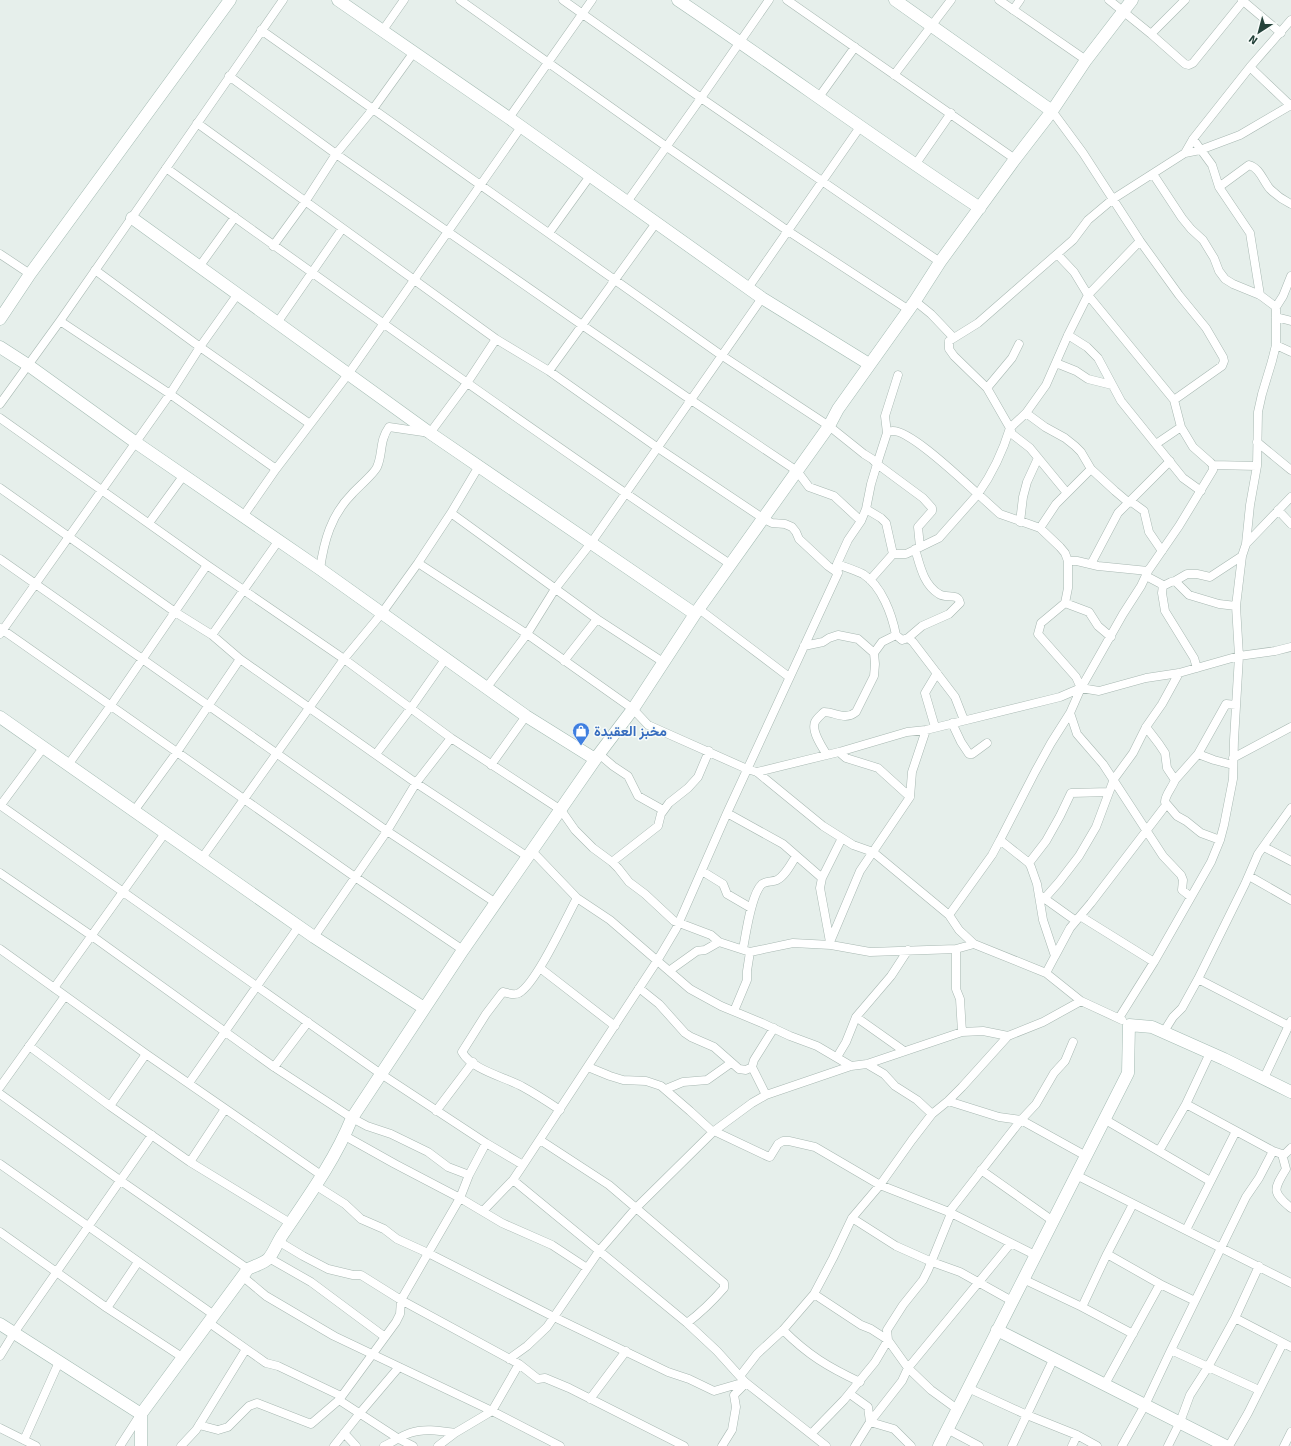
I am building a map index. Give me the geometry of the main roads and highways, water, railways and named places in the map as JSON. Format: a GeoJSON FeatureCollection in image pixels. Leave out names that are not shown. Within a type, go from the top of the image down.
{"type":"FeatureCollection","features":[{"type":"Feature","properties":{"kind":"place","name":"مخبز العقيدة"},"geometry":{"type":"Point","coordinates":[581,746]}}]}
